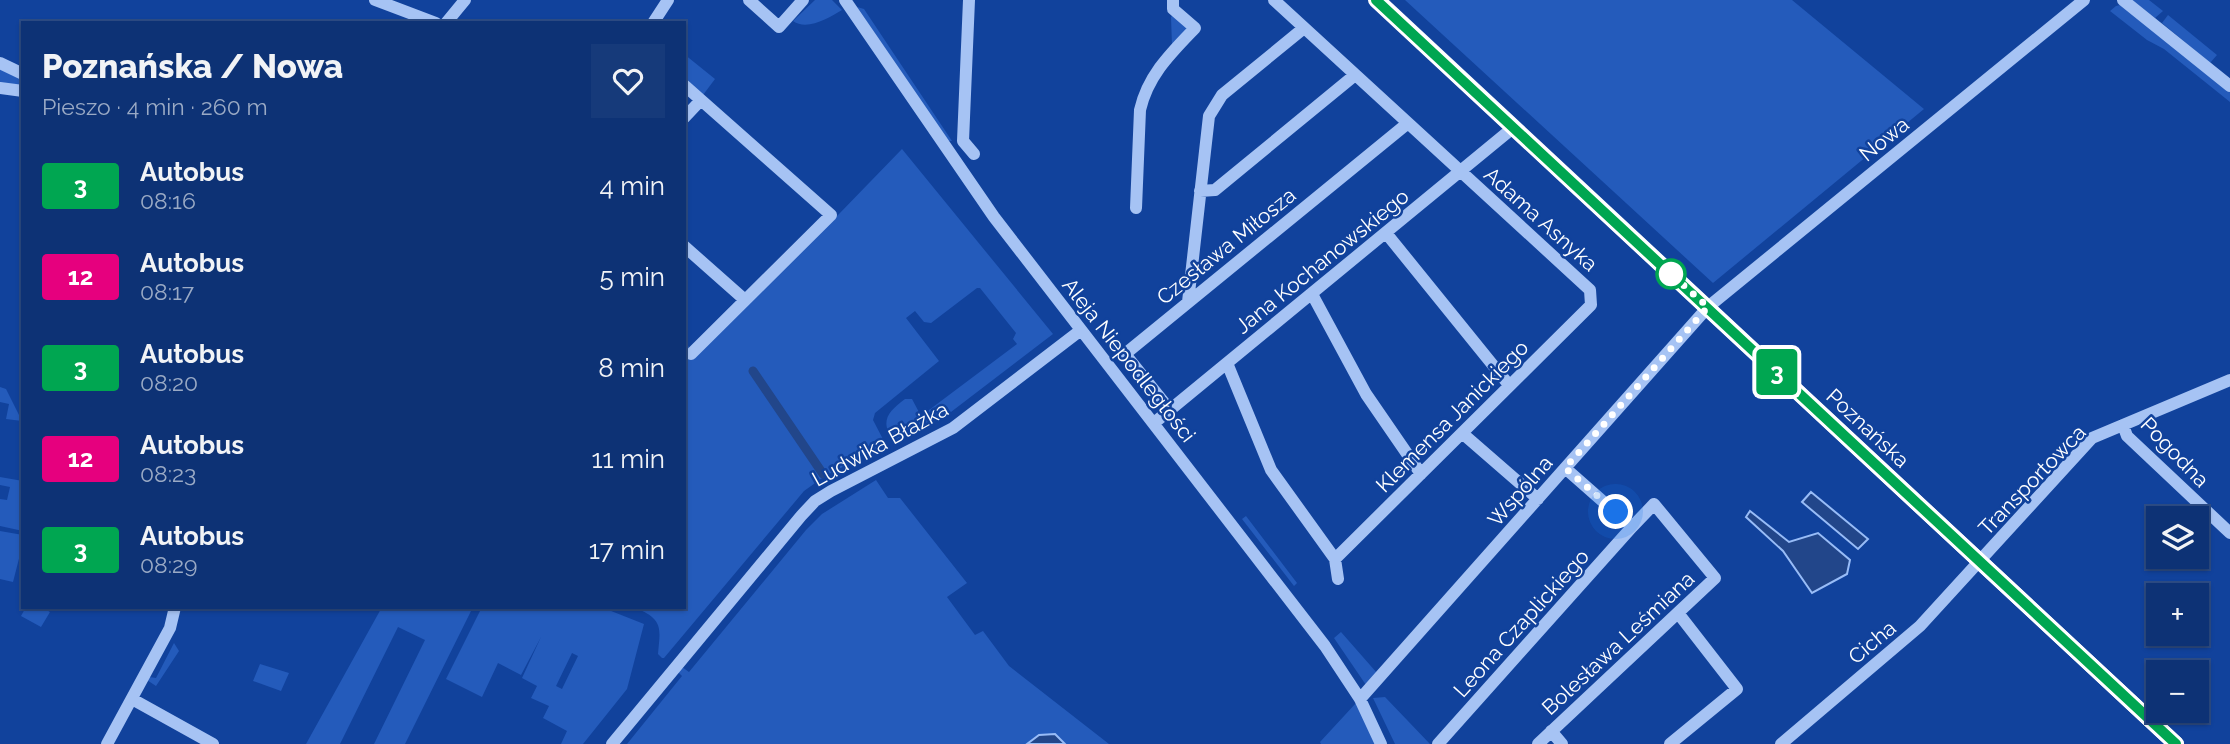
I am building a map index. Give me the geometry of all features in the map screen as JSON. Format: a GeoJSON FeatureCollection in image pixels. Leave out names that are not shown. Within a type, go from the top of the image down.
{"type":"FeatureCollection","features":[{"type":"Feature","properties":{"kind":"main road","name":"Poznańska"},"geometry":{"type":"LineString","coordinates":[[1377,0],[2176,744]]}},
{"type":"Feature","properties":{"kind":"street"},"geometry":{"type":"LineString","coordinates":[[375,0],[431,21]]}},
{"type":"Feature","properties":{"kind":"street"},"geometry":{"type":"LineString","coordinates":[[448,21],[465,0]]}},
{"type":"Feature","properties":{"kind":"street"},"geometry":{"type":"LineString","coordinates":[[654,21],[668,0]]}},
{"type":"Feature","properties":{"kind":"street"},"geometry":{"type":"LineString","coordinates":[[749,0],[779,27],[803,0]]}},
{"type":"Feature","properties":{"kind":"street","name":"Aleja Niepodległości"},"geometry":{"type":"LineString","coordinates":[[845,0],[994,217],[1325,646],[1360,699],[1381,744]]}},
{"type":"Feature","properties":{"kind":"street"},"geometry":{"type":"LineString","coordinates":[[969,0],[963,141],[974,154]]}},
{"type":"Feature","properties":{"kind":"street"},"geometry":{"type":"LineString","coordinates":[[1136,208],[1143,95],[1163,62],[1195,28],[1173,9],[1174,0]]}},
{"type":"Feature","properties":{"kind":"street","name":"Adama Asnyka"},"geometry":{"type":"LineString","coordinates":[[1274,0],[1590,290],[1590,297]]}},
{"type":"Feature","properties":{"kind":"street","name":"Nowa"},"geometry":{"type":"LineString","coordinates":[[1708,307],[2084,0]]}},
{"type":"Feature","properties":{"kind":"street"},"geometry":{"type":"LineString","coordinates":[[2123,0],[2230,86]]}},
{"type":"Feature","properties":{"kind":"street"},"geometry":{"type":"LineString","coordinates":[[1188,302],[1206,127],[1213,107],[1222,95],[1304,28]]}},
{"type":"Feature","properties":{"kind":"street"},"geometry":{"type":"LineString","coordinates":[[0,63],[21,73]]}},
{"type":"Feature","properties":{"kind":"street"},"geometry":{"type":"LineString","coordinates":[[1200,191],[1215,190],[1355,75]]}},
{"type":"Feature","properties":{"kind":"street"},"geometry":{"type":"LineString","coordinates":[[686,87],[831,215],[691,354]]}},
{"type":"Feature","properties":{"kind":"street"},"geometry":{"type":"LineString","coordinates":[[0,88],[21,91]]}},
{"type":"Feature","properties":{"kind":"street"},"geometry":{"type":"LineString","coordinates":[[686,116],[701,100]]}},
{"type":"Feature","properties":{"kind":"street","name":"Czesława Miłosza"},"geometry":{"type":"LineString","coordinates":[[1170,410],[1125,354],[1408,123]]}},
{"type":"Feature","properties":{"kind":"street","name":"Jana Kochanowskiego"},"geometry":{"type":"LineString","coordinates":[[1154,423],[1514,127]]}},
{"type":"Feature","properties":{"kind":"street"},"geometry":{"type":"LineString","coordinates":[[947,151],[963,141]]}},
{"type":"Feature","properties":{"kind":"street"},"geometry":{"type":"LineString","coordinates":[[1387,233],[1510,385]]}},
{"type":"Feature","properties":{"kind":"street"},"geometry":{"type":"LineString","coordinates":[[686,248],[745,300]]}},
{"type":"Feature","properties":{"kind":"street"},"geometry":{"type":"LineString","coordinates":[[1312,294],[1366,394],[1421,474]]}},
{"type":"Feature","properties":{"kind":"street","name":"Klemensa Janickiego"},"geometry":{"type":"LineString","coordinates":[[1335,558],[1591,305],[1590,297]]}},
{"type":"Feature","properties":{"kind":"street","name":"Wspólna"},"geometry":{"type":"LineString","coordinates":[[1360,699],[1708,307]]}},
{"type":"Feature","properties":{"kind":"street","name":"Ludwika Błażka"},"geometry":{"type":"LineString","coordinates":[[612,744],[815,501],[865,472],[953,428],[1082,330]]}},
{"type":"Feature","properties":{"kind":"street"},"geometry":{"type":"LineString","coordinates":[[1227,363],[1271,470],[1335,558],[1338,579]]}},
{"type":"Feature","properties":{"kind":"street","name":"Transportowca"},"geometry":{"type":"LineString","coordinates":[[1980,561],[2092,438],[2230,380]]}},
{"type":"Feature","properties":{"kind":"street","name":"Pogodna"},"geometry":{"type":"LineString","coordinates":[[2123,425],[2127,436],[2230,533]]}},
{"type":"Feature","properties":{"kind":"street"},"geometry":{"type":"LineString","coordinates":[[1462,433],[1538,499]]}},
{"type":"Feature","properties":{"kind":"street"},"geometry":{"type":"LineString","coordinates":[[1565,468],[1632,527]]}},
{"type":"Feature","properties":{"kind":"street","name":"Leona Czaplickiego"},"geometry":{"type":"LineString","coordinates":[[1438,744],[1654,504]]}},
{"type":"Feature","properties":{"kind":"street","name":"Bolesława Leśmiana"},"geometry":{"type":"LineString","coordinates":[[1538,744],[1715,578],[1654,504]]}},
{"type":"Feature","properties":{"kind":"street","name":"Cicha"},"geometry":{"type":"LineString","coordinates":[[1781,744],[1920,626],[1980,561]]}},
{"type":"Feature","properties":{"kind":"street"},"geometry":{"type":"LineString","coordinates":[[107,744],[170,628],[175,609]]}},
{"type":"Feature","properties":{"kind":"street"},"geometry":{"type":"LineString","coordinates":[[1670,744],[1737,689],[1678,613]]}},
{"type":"Feature","properties":{"kind":"street"},"geometry":{"type":"LineString","coordinates":[[132,699],[213,744]]}},
{"type":"Feature","properties":{"kind":"street"},"geometry":{"type":"LineString","coordinates":[[1551,731],[1562,744]]}},
{"type":"Feature","properties":{"kind":"shaded area"},"geometry":{"type":"Polygon","coordinates":[[[815,0],[832,0],[842,10],[811,24],[793,21],[815,0]]]}},
{"type":"Feature","properties":{"kind":"shaded area"},"geometry":{"type":"Polygon","coordinates":[[[1405,0],[1792,0],[1924,109],[1713,283],[1405,0]]]}},
{"type":"Feature","properties":{"kind":"shaded area"},"geometry":{"type":"Polygon","coordinates":[[[2132,0],[2149,0],[2163,11],[2155,18],[2132,0]]]}},
{"type":"Feature","properties":{"kind":"shaded area"},"geometry":{"type":"Polygon","coordinates":[[[2120,5],[2230,91],[2230,102],[2164,49],[2147,40],[2110,11],[2120,5]]]}},
{"type":"Feature","properties":{"kind":"shaded area"},"geometry":{"type":"Polygon","coordinates":[[[857,7],[864,9],[952,141],[948,141],[857,7]]]}},
{"type":"Feature","properties":{"kind":"shaded area"},"geometry":{"type":"Polygon","coordinates":[[[1173,15],[1188,29],[1172,46],[1171,17],[1173,15]]]}},
{"type":"Feature","properties":{"kind":"shaded area"},"geometry":{"type":"Polygon","coordinates":[[[2168,15],[2217,55],[2210,63],[2162,23],[2168,15]]]}},
{"type":"Feature","properties":{"kind":"shaded area"},"geometry":{"type":"Polygon","coordinates":[[[686,56],[715,79],[703,95],[686,81],[686,56]]]}},
{"type":"Feature","properties":{"kind":"shaded area"},"geometry":{"type":"Polygon","coordinates":[[[0,69],[21,78],[21,87],[0,84],[0,69]]]}},
{"type":"Feature","properties":{"kind":"shaded area"},"geometry":{"type":"Polygon","coordinates":[[[902,149],[1053,334],[947,415],[894,441],[886,422],[894,408],[905,399],[912,399],[921,416],[1017,344],[1013,339],[1016,333],[980,288],[931,323],[924,322],[915,311],[906,318],[939,361],[875,413],[873,420],[886,445],[825,476],[804,491],[662,658],[658,654],[659,632],[656,622],[638,609],[686,609],[686,344],[693,358],[902,149]]]}},
{"type":"Feature","properties":{"kind":"shaded area"},"geometry":{"type":"Polygon","coordinates":[[[0,387],[6,389],[21,421],[6,419],[9,404],[0,402],[0,387]]]}},
{"type":"Feature","properties":{"kind":"shaded area"},"geometry":{"type":"Polygon","coordinates":[[[0,477],[21,481],[21,531],[0,526],[0,499],[7,500],[10,487],[0,485],[0,477]]]}},
{"type":"Feature","properties":{"kind":"shaded area"},"geometry":{"type":"Polygon","coordinates":[[[876,480],[888,498],[900,498],[967,583],[947,597],[975,635],[983,631],[1009,666],[1109,744],[627,744],[682,676],[678,672],[682,667],[689,672],[806,530],[822,514],[876,480]]]}},
{"type":"Feature","properties":{"kind":"shaded area"},"geometry":{"type":"Polygon","coordinates":[[[1811,492],[1868,539],[1858,549],[1802,502],[1811,492]]]}},
{"type":"Feature","properties":{"kind":"shaded area"},"geometry":{"type":"Polygon","coordinates":[[[1750,511],[1789,542],[1818,533],[1850,560],[1847,574],[1812,593],[1783,551],[1746,517],[1750,511]]]}},
{"type":"Feature","properties":{"kind":"shaded area"},"geometry":{"type":"Polygon","coordinates":[[[1246,516],[1297,583],[1294,586],[1242,519],[1246,516]]]}},
{"type":"Feature","properties":{"kind":"shaded area"},"geometry":{"type":"Polygon","coordinates":[[[0,531],[21,535],[21,551],[13,582],[0,579],[0,531]]]}},
{"type":"Feature","properties":{"kind":"shaded area"},"geometry":{"type":"Polygon","coordinates":[[[25,609],[45,609],[50,612],[41,627],[21,616],[25,609]]]}},
{"type":"Feature","properties":{"kind":"shaded area"},"geometry":{"type":"Polygon","coordinates":[[[381,609],[472,609],[405,744],[374,744],[425,640],[398,627],[340,744],[306,744],[381,609]]]}},
{"type":"Feature","properties":{"kind":"shaded area"},"geometry":{"type":"Polygon","coordinates":[[[481,609],[606,609],[644,624],[627,689],[583,744],[561,744],[567,731],[543,718],[549,706],[531,698],[537,686],[522,678],[541,637],[521,675],[498,663],[482,697],[446,679],[481,609]],[[572,653],[556,686],[562,689],[578,656],[572,653]]]}},
{"type":"Feature","properties":{"kind":"shaded area"},"geometry":{"type":"Polygon","coordinates":[[[1341,632],[1377,673],[1366,685],[1334,638],[1341,632]]]}},
{"type":"Feature","properties":{"kind":"shaded area"},"geometry":{"type":"Polygon","coordinates":[[[174,643],[179,651],[156,686],[147,680],[149,677],[156,678],[174,643]]]}},
{"type":"Feature","properties":{"kind":"shaded area"},"geometry":{"type":"Polygon","coordinates":[[[260,664],[289,673],[281,691],[253,681],[260,664]]]}},
{"type":"Feature","properties":{"kind":"shaded area"},"geometry":{"type":"Polygon","coordinates":[[[1385,697],[1430,744],[1395,744],[1373,698],[1385,697]]]}},
{"type":"Feature","properties":{"kind":"shaded area"},"geometry":{"type":"Polygon","coordinates":[[[1356,703],[1378,744],[1321,744],[1320,742],[1356,703]]]}},
{"type":"Feature","properties":{"kind":"shaded area"},"geometry":{"type":"Polygon","coordinates":[[[1055,734],[1065,744],[1027,744],[1039,735],[1055,734]]]}},
{"type":"Feature","properties":{"kind":"waterway"},"geometry":{"type":"LineString","coordinates":[[753,371],[823,474]]}},
{"type":"Feature","properties":{"kind":"bus line","name":"3"},"geometry":{"type":"LineString","coordinates":[[1376,0],[2176,744]]}},
{"type":"Feature","properties":{"kind":"route"},"geometry":{"type":"LineString","coordinates":[[1616,512],[1565,468],[1708,307],[1671,274]]}}]}
